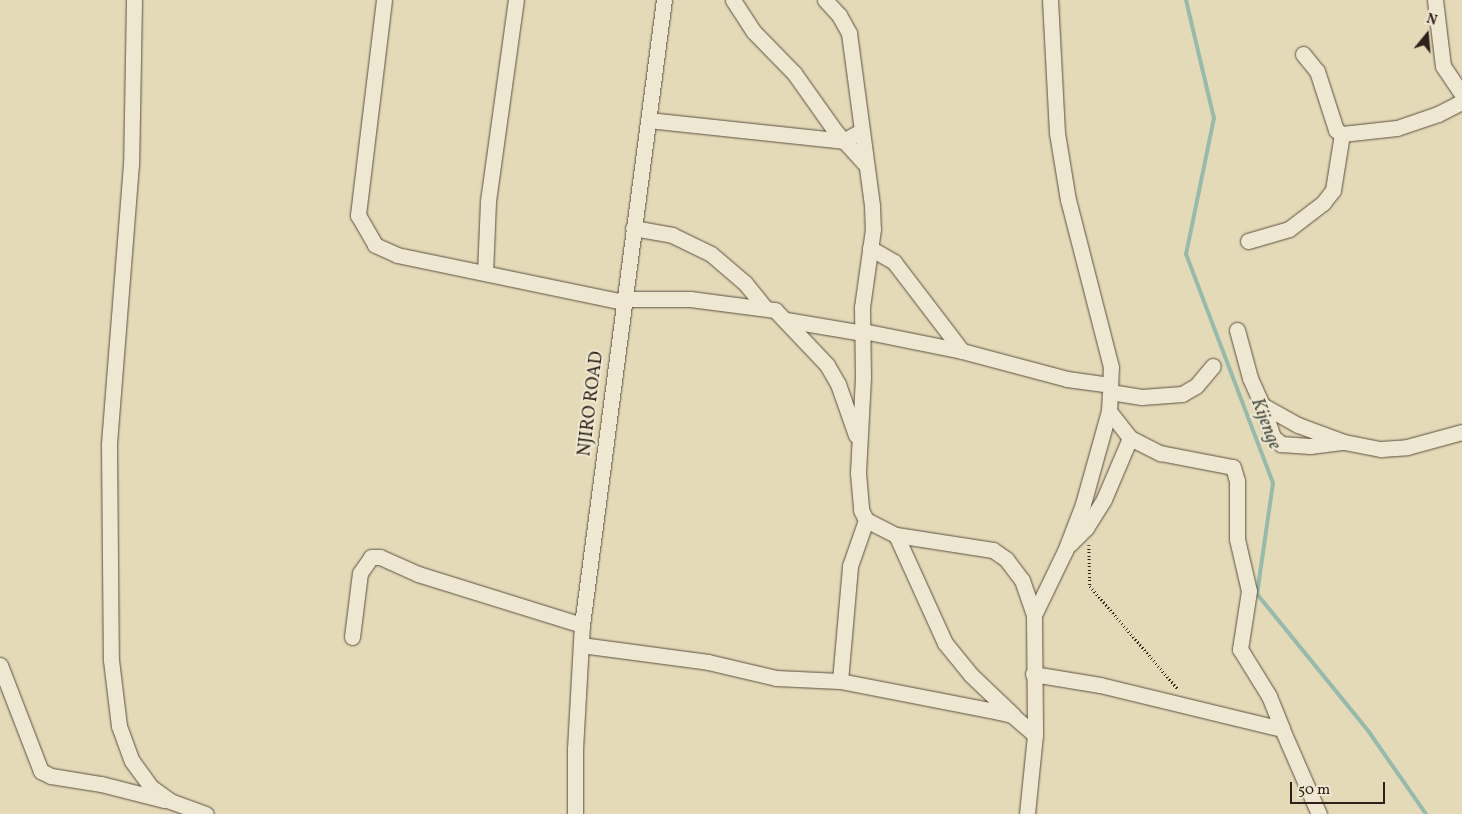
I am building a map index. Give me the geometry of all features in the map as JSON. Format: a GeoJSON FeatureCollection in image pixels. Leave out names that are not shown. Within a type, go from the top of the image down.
{"type":"FeatureCollection","features":[{"type":"Feature","properties":{"kind":"street"},"geometry":{"type":"LineString","coordinates":[[134,0],[131,164],[109,446],[111,660],[120,726],[132,761],[151,788],[170,801]]}},
{"type":"Feature","properties":{"kind":"street"},"geometry":{"type":"LineString","coordinates":[[384,0],[358,215],[369,237],[382,248],[397,255],[625,300],[690,300],[775,310],[831,371],[859,444]]}},
{"type":"Feature","properties":{"kind":"street"},"geometry":{"type":"LineString","coordinates":[[485,273],[488,201],[516,0]]}},
{"type":"Feature","properties":{"kind":"street","name":"NJIRO ROAD"},"geometry":{"type":"LineString","coordinates":[[575,814],[574,748],[582,625],[664,0]]}},
{"type":"Feature","properties":{"kind":"street"},"geometry":{"type":"LineString","coordinates":[[733,0],[752,31],[807,88],[844,141],[865,164]]}},
{"type":"Feature","properties":{"kind":"street"},"geometry":{"type":"LineString","coordinates":[[824,0],[839,14],[848,33],[872,205],[870,248],[864,276],[859,444],[859,496],[866,520],[850,566],[840,681]]}},
{"type":"Feature","properties":{"kind":"street"},"geometry":{"type":"LineString","coordinates":[[1034,615],[1067,546],[1109,412],[1110,389],[1110,367],[1068,200],[1057,133],[1050,0]]}},
{"type":"Feature","properties":{"kind":"street"},"geometry":{"type":"LineString","coordinates":[[1435,0],[1443,66],[1462,94]]}},
{"type":"Feature","properties":{"kind":"street"},"geometry":{"type":"LineString","coordinates":[[1303,54],[1317,71],[1336,130],[1342,134],[1397,128],[1438,114],[1462,102]]}},
{"type":"Feature","properties":{"kind":"street"},"geometry":{"type":"LineString","coordinates":[[648,120],[844,141],[861,131]]}},
{"type":"Feature","properties":{"kind":"street"},"geometry":{"type":"LineString","coordinates":[[1248,241],[1289,229],[1323,203],[1333,190],[1342,134]]}},
{"type":"Feature","properties":{"kind":"street"},"geometry":{"type":"LineString","coordinates":[[633,228],[672,235],[711,254],[745,283],[765,308]]}},
{"type":"Feature","properties":{"kind":"street"},"geometry":{"type":"LineString","coordinates":[[870,248],[894,262],[962,351]]}},
{"type":"Feature","properties":{"kind":"street"},"geometry":{"type":"LineString","coordinates":[[786,320],[863,332],[962,351],[1142,397],[1182,394],[1196,386],[1213,366]]}},
{"type":"Feature","properties":{"kind":"street"},"geometry":{"type":"LineString","coordinates":[[1237,330],[1250,378],[1273,437],[1280,444],[1310,446],[1344,442]]}},
{"type":"Feature","properties":{"kind":"street"},"geometry":{"type":"LineString","coordinates":[[1262,405],[1298,425],[1344,442],[1392,450],[1462,432]]}},
{"type":"Feature","properties":{"kind":"street"},"geometry":{"type":"LineString","coordinates":[[1109,412],[1130,438],[1160,453],[1233,467],[1237,481],[1237,539],[1249,592],[1240,649],[1269,696],[1319,814]]}},
{"type":"Feature","properties":{"kind":"street"},"geometry":{"type":"LineString","coordinates":[[1067,546],[1086,528],[1104,499],[1130,438]]}},
{"type":"Feature","properties":{"kind":"street"},"geometry":{"type":"LineString","coordinates":[[866,520],[896,536],[993,550],[1006,559],[1022,580],[1034,615],[1034,735],[1027,814]]}},
{"type":"Feature","properties":{"kind":"street"},"geometry":{"type":"LineString","coordinates":[[896,536],[945,643],[971,675],[1034,735]]}},
{"type":"Feature","properties":{"kind":"street"},"geometry":{"type":"LineString","coordinates":[[352,637],[360,574],[371,557],[380,557],[418,574],[582,625]]}},
{"type":"Feature","properties":{"kind":"street"},"geometry":{"type":"LineString","coordinates":[[581,645],[708,662],[776,678],[840,681],[1012,715],[1034,704]]}},
{"type":"Feature","properties":{"kind":"street"},"geometry":{"type":"LineString","coordinates":[[0,665],[41,771],[51,776],[102,784],[170,801],[206,814]]}},
{"type":"Feature","properties":{"kind":"street"},"geometry":{"type":"LineString","coordinates":[[1033,674],[1055,680],[1081,680],[1191,705],[1282,729]]}},
{"type":"Feature","properties":{"kind":"path"},"geometry":{"type":"LineString","coordinates":[[1086,528],[1090,586],[1191,705]]}},
{"type":"Feature","properties":{"kind":"waterway","name":"Kijenge"},"geometry":{"type":"LineString","coordinates":[[1186,0],[1214,118],[1186,254],[1273,483],[1257,594],[1369,732],[1426,814]]}}]}
